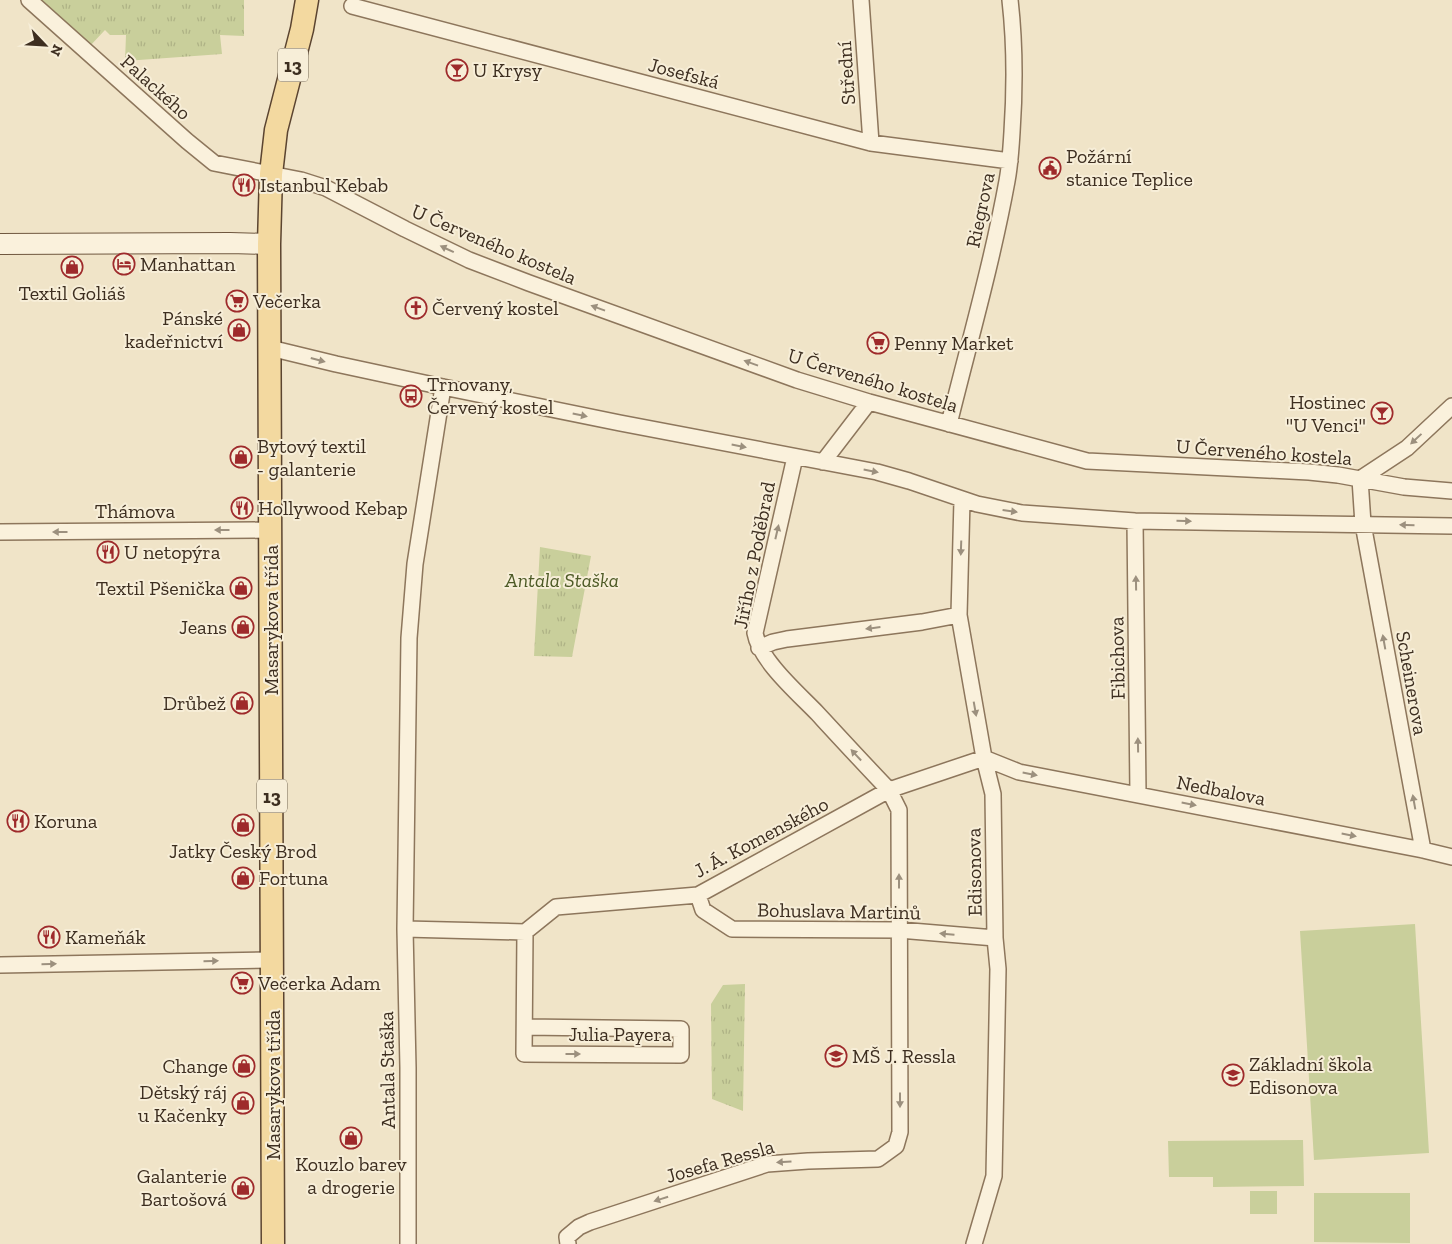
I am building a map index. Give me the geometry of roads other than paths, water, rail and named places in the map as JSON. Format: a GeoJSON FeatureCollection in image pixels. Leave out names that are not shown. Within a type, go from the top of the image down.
{"type":"FeatureCollection","features":[{"type":"Feature","properties":{"kind":"main road","name":"Masarykova třída"},"geometry":{"type":"LineString","coordinates":[[273,1244],[269,244],[271,174],[276,130],[302,28],[307,0]]}},
{"type":"Feature","properties":{"kind":"street","name":"Palackého"},"geometry":{"type":"LineString","coordinates":[[29,0],[179,135],[214,164],[271,174]]}},
{"type":"Feature","properties":{"kind":"street","name":"Střední"},"geometry":{"type":"LineString","coordinates":[[861,0],[871,143]]}},
{"type":"Feature","properties":{"kind":"street","name":"Riegrova"},"geometry":{"type":"LineString","coordinates":[[949,424],[988,270],[1010,161],[1014,107],[1014,32],[1010,0]]}},
{"type":"Feature","properties":{"kind":"street","name":"Josefská"},"geometry":{"type":"LineString","coordinates":[[352,6],[871,143],[1010,161]]}},
{"type":"Feature","properties":{"kind":"street","name":"U Červeného kostela"},"geometry":{"type":"LineString","coordinates":[[271,174],[301,180],[326,188],[470,260],[538,286],[797,380],[869,402],[1087,461],[1309,472],[1360,479],[1363,524]]}},
{"type":"Feature","properties":{"kind":"street"},"geometry":{"type":"LineString","coordinates":[[0,244],[269,244]]}},
{"type":"Feature","properties":{"kind":"street"},"geometry":{"type":"LineString","coordinates":[[270,348],[443,387],[896,477],[962,500],[1007,511],[1136,521],[1452,526]]}},
{"type":"Feature","properties":{"kind":"street","name":"Antala Staška"},"geometry":{"type":"LineString","coordinates":[[408,1244],[408,1068],[405,929],[408,638],[415,564],[443,387]]}},
{"type":"Feature","properties":{"kind":"street"},"geometry":{"type":"LineString","coordinates":[[823,462],[869,402]]}},
{"type":"Feature","properties":{"kind":"street"},"geometry":{"type":"LineString","coordinates":[[1360,479],[1407,448],[1452,406]]}},
{"type":"Feature","properties":{"kind":"street","name":"Jiřího z Poděbrad"},"geometry":{"type":"LineString","coordinates":[[795,457],[755,628],[759,648],[777,671],[889,790]]}},
{"type":"Feature","properties":{"kind":"street"},"geometry":{"type":"LineString","coordinates":[[1360,479],[1404,487],[1452,491]]}},
{"type":"Feature","properties":{"kind":"street","name":"Edisonova"},"geometry":{"type":"LineString","coordinates":[[962,500],[959,615],[984,758],[993,794],[998,969],[994,1176],[974,1244]]}},
{"type":"Feature","properties":{"kind":"street","name":"Fibichova"},"geometry":{"type":"LineString","coordinates":[[1136,521],[1138,794]]}},
{"type":"Feature","properties":{"kind":"street","name":"Scheinerova"},"geometry":{"type":"LineString","coordinates":[[1363,524],[1422,850]]}},
{"type":"Feature","properties":{"kind":"street","name":"Thámova"},"geometry":{"type":"LineString","coordinates":[[0,532],[271,530]]}},
{"type":"Feature","properties":{"kind":"street"},"geometry":{"type":"LineString","coordinates":[[759,648],[787,639],[922,622],[959,615]]}},
{"type":"Feature","properties":{"kind":"street","name":"Nedbalova"},"geometry":{"type":"LineString","coordinates":[[984,758],[1019,772],[1452,857]]}},
{"type":"Feature","properties":{"kind":"street","name":"J. Á. Komenského"},"geometry":{"type":"LineString","coordinates":[[524,932],[556,907],[698,895],[889,790],[984,758]]}},
{"type":"Feature","properties":{"kind":"street","name":"Josefa Ressla"},"geometry":{"type":"LineString","coordinates":[[568,1244],[567,1237],[579,1227],[590,1222],[768,1164],[878,1159],[896,1146],[900,1132],[899,810],[889,790]]}},
{"type":"Feature","properties":{"kind":"street","name":"Bohuslava Martinů"},"geometry":{"type":"LineString","coordinates":[[698,895],[702,910],[732,929],[899,930],[996,938]]}},
{"type":"Feature","properties":{"kind":"street"},"geometry":{"type":"LineString","coordinates":[[405,929],[524,932]]}},
{"type":"Feature","properties":{"kind":"street","name":"Julia Payera"},"geometry":{"type":"LineString","coordinates":[[524,932],[524,1054],[681,1055],[681,1029],[525,1027]]}},
{"type":"Feature","properties":{"kind":"street"},"geometry":{"type":"LineString","coordinates":[[0,965],[272,960]]}},
{"type":"Feature","properties":{"kind":"place","name":"U Krysy"},"geometry":{"type":"Point","coordinates":[457,70]}},
{"type":"Feature","properties":{"kind":"place","name":"Požární stanice Teplice"},"geometry":{"type":"Point","coordinates":[1050,168]}},
{"type":"Feature","properties":{"kind":"place","name":"Istanbul Kebab"},"geometry":{"type":"Point","coordinates":[244,185]}},
{"type":"Feature","properties":{"kind":"place","name":"Manhattan"},"geometry":{"type":"Point","coordinates":[124,264]}},
{"type":"Feature","properties":{"kind":"place","name":"Textil Goliáš"},"geometry":{"type":"Point","coordinates":[72,267]}},
{"type":"Feature","properties":{"kind":"place","name":"Večerka"},"geometry":{"type":"Point","coordinates":[237,301]}},
{"type":"Feature","properties":{"kind":"place","name":"Červený kostel"},"geometry":{"type":"Point","coordinates":[416,308]}},
{"type":"Feature","properties":{"kind":"place","name":"Pánské kadeřnictví"},"geometry":{"type":"Point","coordinates":[239,330]}},
{"type":"Feature","properties":{"kind":"place","name":"Penny Market"},"geometry":{"type":"Point","coordinates":[878,343]}},
{"type":"Feature","properties":{"kind":"place","name":"Trnovany, Červený kostel"},"geometry":{"type":"Point","coordinates":[411,396]}},
{"type":"Feature","properties":{"kind":"place","name":"Hostinec \"U Venci\""},"geometry":{"type":"Point","coordinates":[1382,413]}},
{"type":"Feature","properties":{"kind":"place","name":"Bytový textil - galanterie"},"geometry":{"type":"Point","coordinates":[241,457]}},
{"type":"Feature","properties":{"kind":"place","name":"Hollywood Kebap"},"geometry":{"type":"Point","coordinates":[242,508]}},
{"type":"Feature","properties":{"kind":"place","name":"U netopýra"},"geometry":{"type":"Point","coordinates":[108,552]}},
{"type":"Feature","properties":{"kind":"place","name":"Textil Pšenička"},"geometry":{"type":"Point","coordinates":[241,588]}},
{"type":"Feature","properties":{"kind":"place","name":"Jeans"},"geometry":{"type":"Point","coordinates":[243,627]}},
{"type":"Feature","properties":{"kind":"place","name":"Drůbež"},"geometry":{"type":"Point","coordinates":[242,703]}},
{"type":"Feature","properties":{"kind":"place","name":"Koruna"},"geometry":{"type":"Point","coordinates":[18,821]}},
{"type":"Feature","properties":{"kind":"place","name":"Jatky Český Brod"},"geometry":{"type":"Point","coordinates":[243,825]}},
{"type":"Feature","properties":{"kind":"place","name":"Fortuna"},"geometry":{"type":"Point","coordinates":[243,878]}},
{"type":"Feature","properties":{"kind":"place","name":"Kameňák"},"geometry":{"type":"Point","coordinates":[49,937]}},
{"type":"Feature","properties":{"kind":"place","name":"Večerka Adam"},"geometry":{"type":"Point","coordinates":[242,983]}},
{"type":"Feature","properties":{"kind":"place","name":"MŠ J. Ressla"},"geometry":{"type":"Point","coordinates":[836,1056]}},
{"type":"Feature","properties":{"kind":"place","name":"Change"},"geometry":{"type":"Point","coordinates":[244,1066]}},
{"type":"Feature","properties":{"kind":"place","name":"Základní škola Edisonova"},"geometry":{"type":"Point","coordinates":[1233,1075]}},
{"type":"Feature","properties":{"kind":"place","name":"Dětský ráj u Kačenky"},"geometry":{"type":"Point","coordinates":[243,1103]}},
{"type":"Feature","properties":{"kind":"place","name":"Kouzlo barev a drogerie"},"geometry":{"type":"Point","coordinates":[351,1138]}},
{"type":"Feature","properties":{"kind":"place","name":"Galanterie Bartošová"},"geometry":{"type":"Point","coordinates":[243,1188]}}]}
